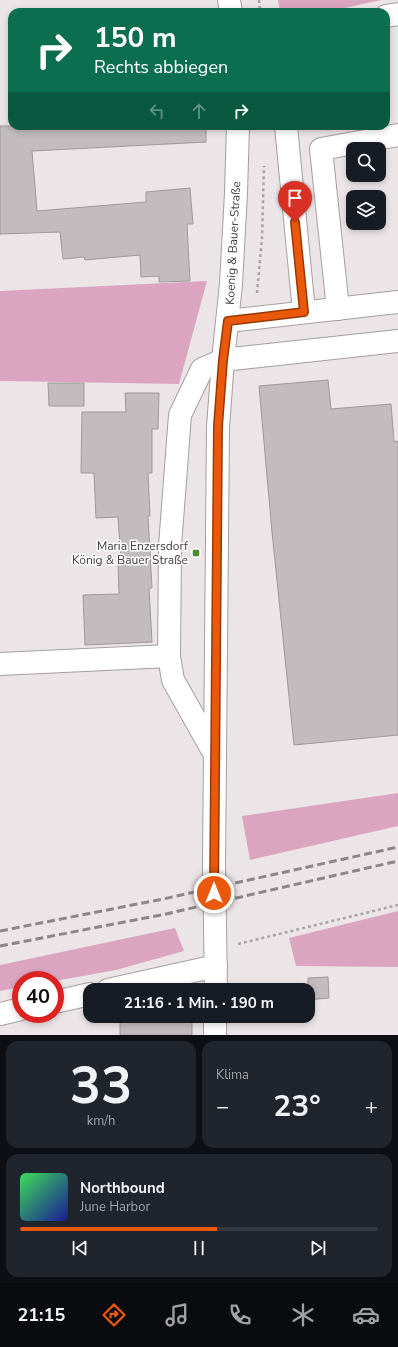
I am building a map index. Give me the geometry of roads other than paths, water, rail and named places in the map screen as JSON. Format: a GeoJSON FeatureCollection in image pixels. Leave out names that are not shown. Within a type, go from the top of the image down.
{"type":"FeatureCollection","features":[{"type":"Feature","properties":{"kind":"street","name":"Koenig & Bauer-Straße"},"geometry":{"type":"LineString","coordinates":[[216,983],[214,922],[214,754],[218,426],[223,360],[228,321],[236,201],[238,130]]}},
{"type":"Feature","properties":{"kind":"street"},"geometry":{"type":"LineString","coordinates":[[286,130],[304,312]]}},
{"type":"Feature","properties":{"kind":"street"},"geometry":{"type":"LineString","coordinates":[[338,308],[321,149],[398,135]]}},
{"type":"Feature","properties":{"kind":"street"},"geometry":{"type":"LineString","coordinates":[[228,321],[398,302]]}},
{"type":"Feature","properties":{"kind":"street"},"geometry":{"type":"LineString","coordinates":[[223,360],[398,341]]}},
{"type":"Feature","properties":{"kind":"street","name":"Koenig & Bauer-Straße"},"geometry":{"type":"LineString","coordinates":[[214,754],[173,680],[170,656],[170,546],[180,415],[202,369],[223,360]]}},
{"type":"Feature","properties":{"kind":"street"},"geometry":{"type":"LineString","coordinates":[[0,664],[170,656]]}},
{"type":"Feature","properties":{"kind":"street"},"geometry":{"type":"LineString","coordinates":[[140,983],[216,966]]}},
{"type":"Feature","properties":{"kind":"street"},"geometry":{"type":"LineString","coordinates":[[64,1000],[83,996]]}},
{"type":"Feature","properties":{"kind":"street"},"geometry":{"type":"LineString","coordinates":[[0,1014],[12,1011]]}},
{"type":"Feature","properties":{"kind":"street"},"geometry":{"type":"LineString","coordinates":[[215,1035],[216,1023]]}},
{"type":"Feature","properties":{"kind":"railway"},"geometry":{"type":"LineString","coordinates":[[0,931],[163,899],[398,847]]}},
{"type":"Feature","properties":{"kind":"railway"},"geometry":{"type":"LineString","coordinates":[[0,946],[166,914],[398,861]]}},
{"type":"Feature","properties":{"kind":"place","name":"Maria Enzersdorf König & Bauer Straße"},"geometry":{"type":"Point","coordinates":[196,553]}}]}
